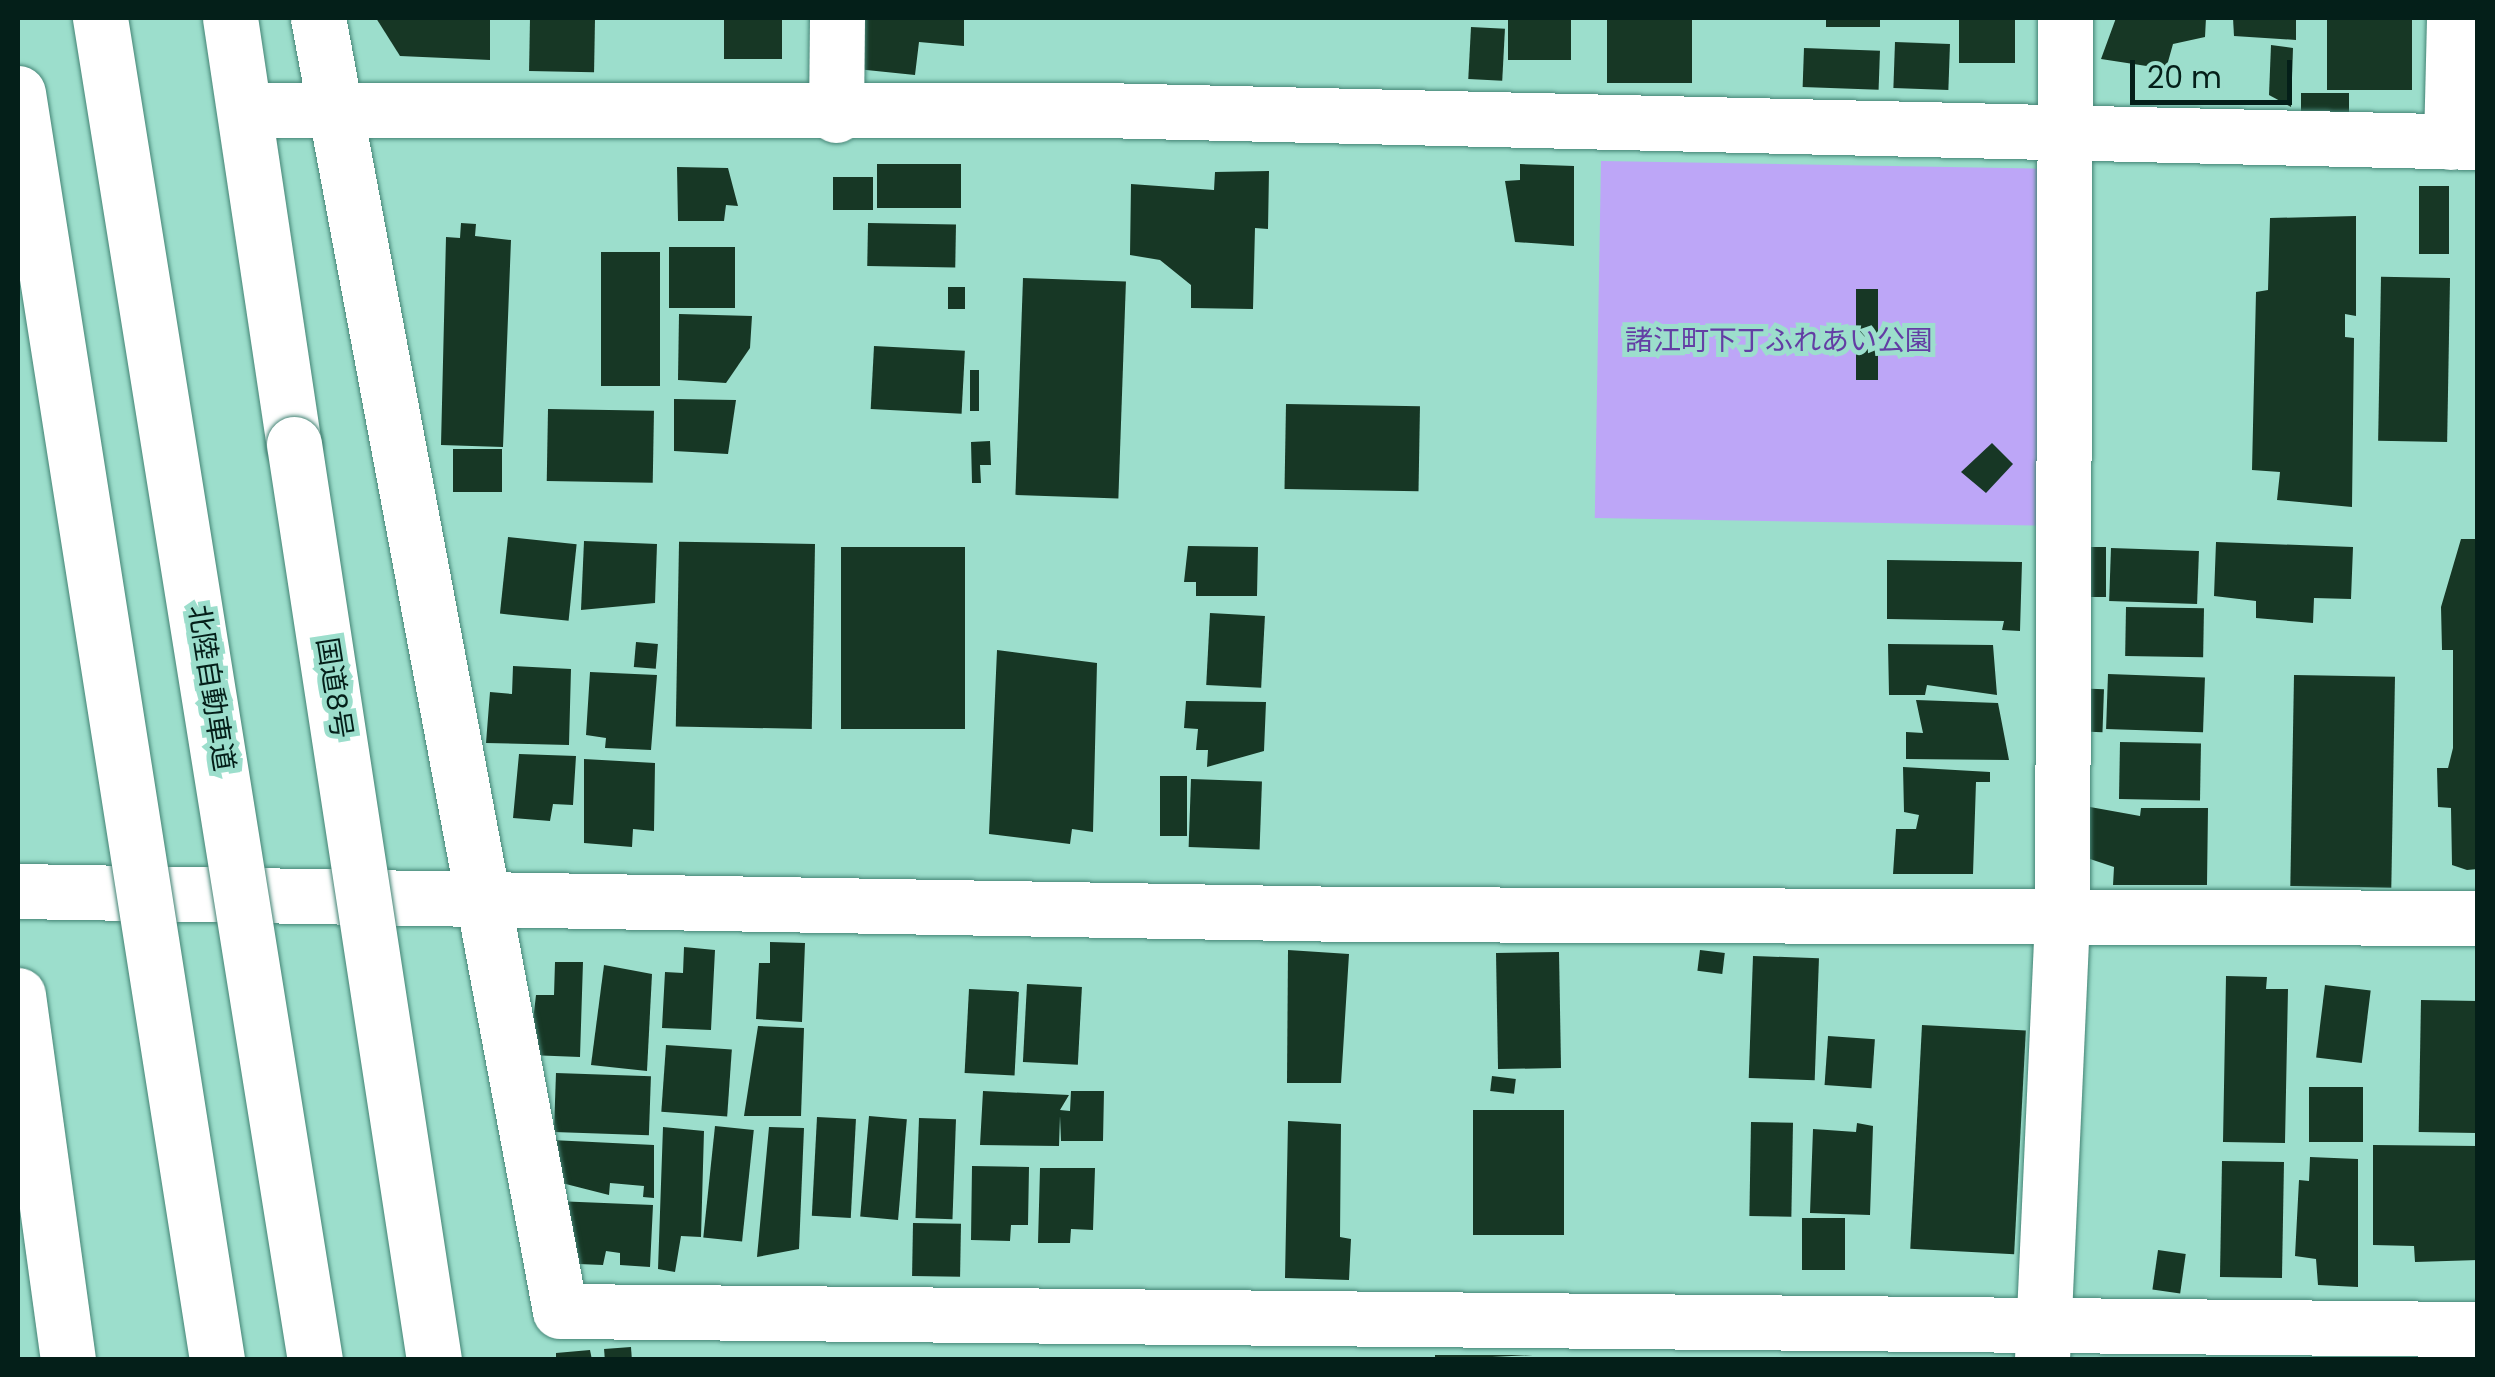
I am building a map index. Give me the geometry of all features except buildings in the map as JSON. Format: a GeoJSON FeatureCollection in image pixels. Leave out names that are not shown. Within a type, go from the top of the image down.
{"type":"FeatureCollection","features":[{"type":"Feature","properties":{"kind":"main road","name":"北陸自動車道"},"geometry":{"type":"LineString","coordinates":[[100,18],[315,1360]]}},
{"type":"Feature","properties":{"kind":"main road","name":"国道8号"},"geometry":{"type":"LineString","coordinates":[[230,18],[434,1360]]}},
{"type":"Feature","properties":{"kind":"main road"},"geometry":{"type":"LineString","coordinates":[[318,18],[560,1311],[2042,1341],[2478,1329]]}},
{"type":"Feature","properties":{"kind":"main road"},"geometry":{"type":"LineString","coordinates":[[836,115],[837,18]]}},
{"type":"Feature","properties":{"kind":"main road"},"geometry":{"type":"LineString","coordinates":[[2042,1341],[2062,920],[2068,136],[2065,18]]}},
{"type":"Feature","properties":{"kind":"main road"},"geometry":{"type":"LineString","coordinates":[[246,110],[836,115],[1101,110],[2068,136],[2464,142],[2454,18]]}},
{"type":"Feature","properties":{"kind":"main road"},"geometry":{"type":"LineString","coordinates":[[18,93],[217,1360]]}},
{"type":"Feature","properties":{"kind":"main road"},"geometry":{"type":"LineString","coordinates":[[18,891],[480,893],[2062,920],[2478,918]]}},
{"type":"Feature","properties":{"kind":"main road"},"geometry":{"type":"LineString","coordinates":[[18,995],[68,1360]]}},
{"type":"Feature","properties":{"kind":"green space","name":"諸江町下丁ふれあい公園"},"geometry":{"type":"Polygon","coordinates":[[[1601,161],[2046,169],[2040,526],[1595,518],[1601,161]]]}}]}
